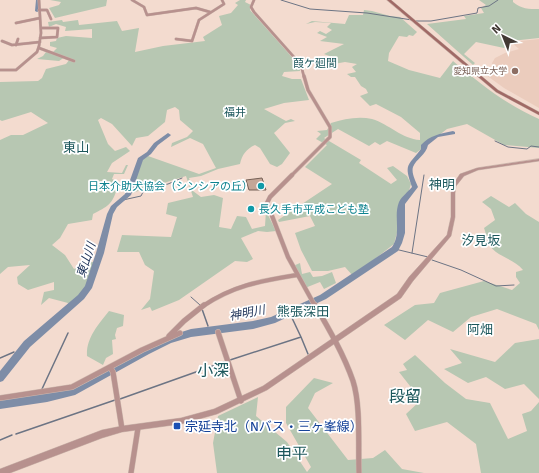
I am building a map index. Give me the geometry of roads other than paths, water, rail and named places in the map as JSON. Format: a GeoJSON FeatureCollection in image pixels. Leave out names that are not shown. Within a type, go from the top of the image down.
{"type":"FeatureCollection","features":[{"type":"Feature","properties":{"kind":"main road"},"geometry":{"type":"LineString","coordinates":[[389,0],[497,91],[539,113]]}},
{"type":"Feature","properties":{"kind":"main road"},"geometry":{"type":"LineString","coordinates":[[392,0],[400,8]]}},
{"type":"Feature","properties":{"kind":"street"},"geometry":{"type":"LineString","coordinates":[[0,70],[16,70],[36,53],[39,48],[41,28],[39,0]]}},
{"type":"Feature","properties":{"kind":"street"},"geometry":{"type":"LineString","coordinates":[[132,0],[144,7],[146,15],[196,8],[210,12]]}},
{"type":"Feature","properties":{"kind":"street"},"geometry":{"type":"LineString","coordinates":[[176,39],[192,41],[199,20],[224,4],[222,0]]}},
{"type":"Feature","properties":{"kind":"street"},"geometry":{"type":"LineString","coordinates":[[254,0],[251,8],[301,65],[308,90],[330,127],[330,137],[327,141],[270,197],[267,202],[288,257],[334,339],[353,382],[357,402],[359,473]]}},
{"type":"Feature","properties":{"kind":"street"},"geometry":{"type":"LineString","coordinates":[[39,10],[47,10],[51,19]]}},
{"type":"Feature","properties":{"kind":"street"},"geometry":{"type":"LineString","coordinates":[[16,23],[40,18]]}},
{"type":"Feature","properties":{"kind":"street"},"geometry":{"type":"LineString","coordinates":[[40,38],[56,37],[58,28],[41,28]]}},
{"type":"Feature","properties":{"kind":"street"},"geometry":{"type":"LineString","coordinates":[[16,45],[18,39]]}},
{"type":"Feature","properties":{"kind":"street"},"geometry":{"type":"LineString","coordinates":[[2,41],[16,45],[40,42]]}},
{"type":"Feature","properties":{"kind":"street"},"geometry":{"type":"LineString","coordinates":[[39,48],[74,61]]}},
{"type":"Feature","properties":{"kind":"street"},"geometry":{"type":"LineString","coordinates":[[0,473],[80,441],[102,434],[122,429],[138,428],[204,416],[241,401],[265,388],[334,339],[399,296],[411,279],[450,236],[454,186],[462,175],[477,169],[539,160]]}},
{"type":"Feature","properties":{"kind":"street"},"geometry":{"type":"LineString","coordinates":[[169,336],[186,318],[228,290],[298,275]]}},
{"type":"Feature","properties":{"kind":"street"},"geometry":{"type":"LineString","coordinates":[[0,398],[67,389],[112,369],[169,336],[180,332]]}},
{"type":"Feature","properties":{"kind":"street"},"geometry":{"type":"LineString","coordinates":[[218,332],[241,401]]}},
{"type":"Feature","properties":{"kind":"street"},"geometry":{"type":"LineString","coordinates":[[112,369],[122,429]]}},
{"type":"Feature","properties":{"kind":"street"},"geometry":{"type":"LineString","coordinates":[[131,473],[138,428]]}},
{"type":"Feature","properties":{"kind":"waterway"},"geometry":{"type":"LineString","coordinates":[[37,11],[38,0]]}},
{"type":"Feature","properties":{"kind":"waterway"},"geometry":{"type":"LineString","coordinates":[[281,0],[310,9],[367,13],[412,20]]}},
{"type":"Feature","properties":{"kind":"waterway"},"geometry":{"type":"LineString","coordinates":[[415,21],[431,21],[477,13],[478,8],[489,6],[498,0]]}},
{"type":"Feature","properties":{"kind":"waterway","name":"神明川"},"geometry":{"type":"LineString","coordinates":[[0,404],[47,397],[75,390],[169,340],[191,333],[253,325],[272,320],[323,297],[395,249],[401,233],[402,204],[404,199],[415,187],[410,173],[410,167],[424,149],[424,145],[436,136],[453,133]]}},
{"type":"Feature","properties":{"kind":"waterway","name":"東山川"},"geometry":{"type":"LineString","coordinates":[[0,378],[27,344],[81,297],[88,288],[100,253],[110,214],[114,206],[128,195],[140,159],[149,153],[156,144],[168,135]]}},
{"type":"Feature","properties":{"kind":"waterway"},"geometry":{"type":"LineString","coordinates":[[495,141],[508,147],[527,149],[531,146],[539,147]]}},
{"type":"Feature","properties":{"kind":"waterway"},"geometry":{"type":"LineString","coordinates":[[412,253],[424,175]]}},
{"type":"Feature","properties":{"kind":"waterway"},"geometry":{"type":"LineString","coordinates":[[123,200],[141,196],[144,190],[168,184],[182,178]]}},
{"type":"Feature","properties":{"kind":"waterway"},"geometry":{"type":"LineString","coordinates":[[395,249],[428,257]]}},
{"type":"Feature","properties":{"kind":"waterway"},"geometry":{"type":"LineString","coordinates":[[432,260],[461,270],[496,286],[514,285]]}},
{"type":"Feature","properties":{"kind":"waterway"},"geometry":{"type":"LineString","coordinates":[[191,297],[200,305]]}},
{"type":"Feature","properties":{"kind":"waterway"},"geometry":{"type":"LineString","coordinates":[[202,309],[208,326]]}},
{"type":"Feature","properties":{"kind":"waterway"},"geometry":{"type":"LineString","coordinates":[[292,318],[301,337]]}},
{"type":"Feature","properties":{"kind":"waterway"},"geometry":{"type":"LineString","coordinates":[[42,389],[68,333]]}},
{"type":"Feature","properties":{"kind":"waterway"},"geometry":{"type":"LineString","coordinates":[[230,360],[301,337]]}},
{"type":"Feature","properties":{"kind":"waterway"},"geometry":{"type":"LineString","coordinates":[[301,337],[308,354]]}},
{"type":"Feature","properties":{"kind":"waterway"},"geometry":{"type":"LineString","coordinates":[[0,358],[14,352]]}},
{"type":"Feature","properties":{"kind":"waterway"},"geometry":{"type":"LineString","coordinates":[[120,399],[224,362]]}},
{"type":"Feature","properties":{"kind":"waterway"},"geometry":{"type":"LineString","coordinates":[[16,434],[115,400]]}},
{"type":"Feature","properties":{"kind":"waterway"},"geometry":{"type":"LineString","coordinates":[[0,440],[12,435]]}},
{"type":"Feature","properties":{"kind":"place","name":"愛知県立大学"},"geometry":{"type":"Point","coordinates":[515,71]}},
{"type":"Feature","properties":{"kind":"place","name":"日本介助犬協会（シンシアの丘）"},"geometry":{"type":"Point","coordinates":[261,186]}},
{"type":"Feature","properties":{"kind":"place","name":"長久手市平成こども塾"},"geometry":{"type":"Point","coordinates":[251,209]}},
{"type":"Feature","properties":{"kind":"place","name":"宗延寺北（Nバス・三ヶ峯線）"},"geometry":{"type":"Point","coordinates":[177,426]}},
{"type":"Feature","properties":{"kind":"district","name":"葭ケ廻間"},"geometry":{"type":"Point","coordinates":[315,63]}},
{"type":"Feature","properties":{"kind":"district","name":"福井"},"geometry":{"type":"Point","coordinates":[235,112]}},
{"type":"Feature","properties":{"kind":"district","name":"東山"},"geometry":{"type":"Point","coordinates":[76,147]}},
{"type":"Feature","properties":{"kind":"district","name":"神明"},"geometry":{"type":"Point","coordinates":[442,184]}},
{"type":"Feature","properties":{"kind":"district","name":"汐見坂"},"geometry":{"type":"Point","coordinates":[481,240]}},
{"type":"Feature","properties":{"kind":"district","name":"熊張深田"},"geometry":{"type":"Point","coordinates":[303,311]}},
{"type":"Feature","properties":{"kind":"district","name":"阿畑"},"geometry":{"type":"Point","coordinates":[480,329]}},
{"type":"Feature","properties":{"kind":"district","name":"小深"},"geometry":{"type":"Point","coordinates":[213,370]}},
{"type":"Feature","properties":{"kind":"district","name":"段留"},"geometry":{"type":"Point","coordinates":[405,396]}},
{"type":"Feature","properties":{"kind":"district","name":"申平"},"geometry":{"type":"Point","coordinates":[292,453]}}]}
